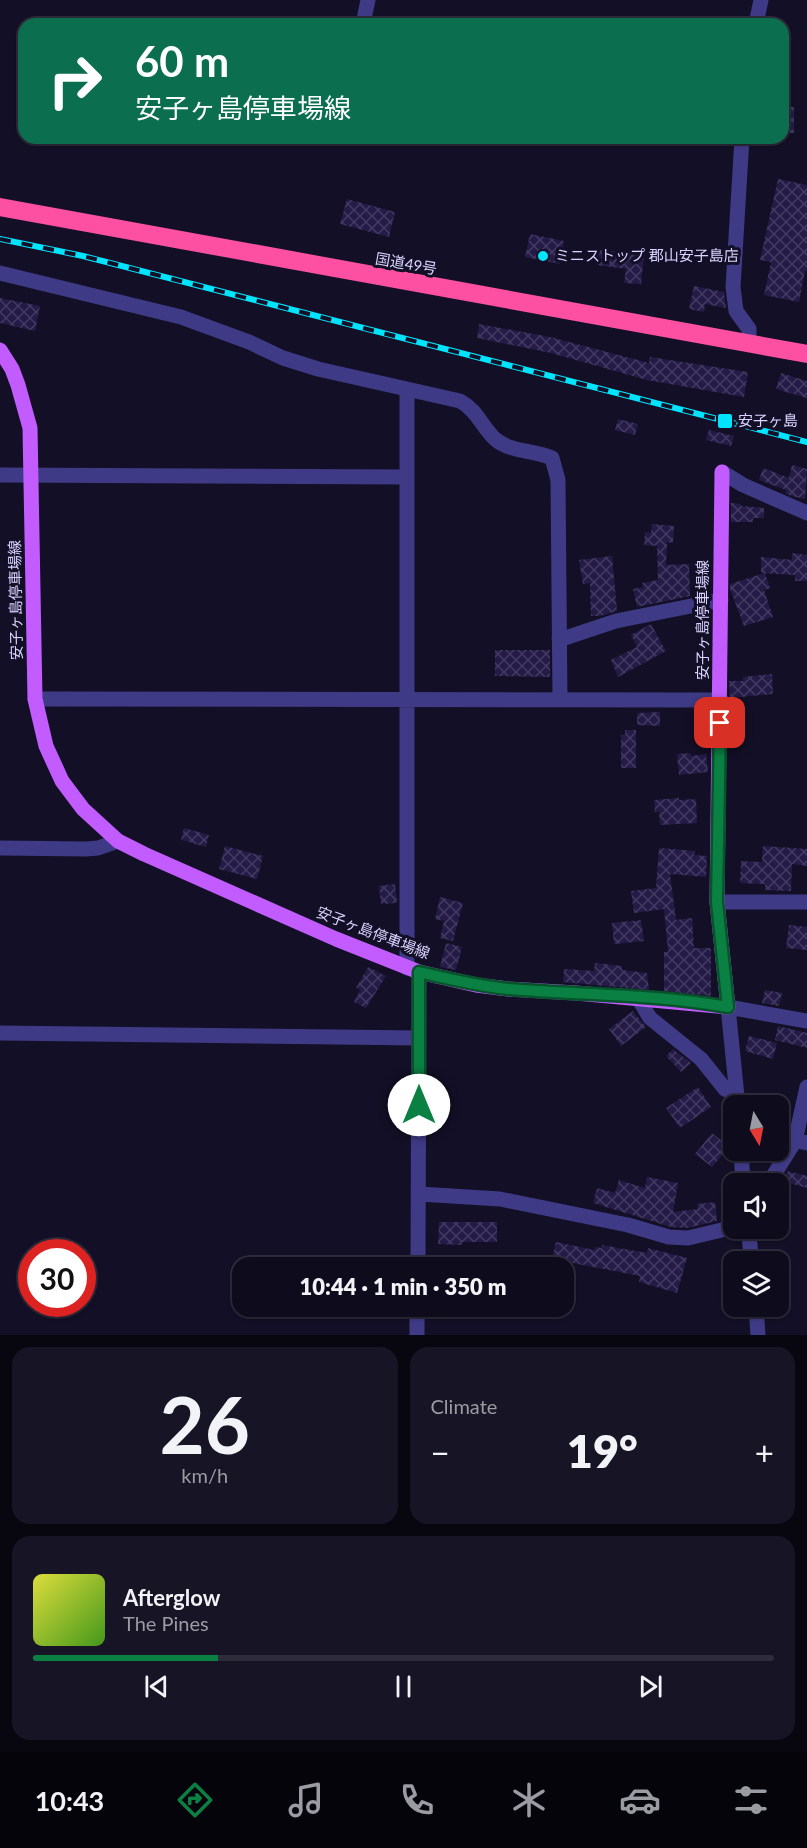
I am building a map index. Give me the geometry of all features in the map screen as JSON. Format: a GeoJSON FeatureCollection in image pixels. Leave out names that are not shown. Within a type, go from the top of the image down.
{"type":"FeatureCollection","features":[{"type":"Feature","properties":{"kind":"highway","name":"国道49号"},"geometry":{"type":"LineString","coordinates":[[0,207],[807,354]]}},
{"type":"Feature","properties":{"kind":"main road","name":"安子ヶ島停車場線"},"geometry":{"type":"LineString","coordinates":[[0,350],[12,369],[24,402],[30,428],[35,699],[46,746],[62,781],[83,809],[118,841],[240,898],[413,970],[476,985],[728,1007],[717,902],[722,472]]}},
{"type":"Feature","properties":{"kind":"street"},"geometry":{"type":"LineString","coordinates":[[364,18],[368,0]]}},
{"type":"Feature","properties":{"kind":"street"},"geometry":{"type":"LineString","coordinates":[[757,18],[761,0]]}},
{"type":"Feature","properties":{"kind":"street"},"geometry":{"type":"LineString","coordinates":[[742,144],[733,287],[736,311],[749,329],[749,343]]}},
{"type":"Feature","properties":{"kind":"street"},"geometry":{"type":"LineString","coordinates":[[0,273],[181,317],[240,338],[283,358],[318,369],[460,401],[474,412],[489,433],[503,445],[552,458],[558,480],[560,699]]}},
{"type":"Feature","properties":{"kind":"street"},"geometry":{"type":"LineString","coordinates":[[407,390],[407,700],[413,970],[419,1038],[418,1257]]}},
{"type":"Feature","properties":{"kind":"street"},"geometry":{"type":"LineString","coordinates":[[722,472],[743,485],[807,513]]}},
{"type":"Feature","properties":{"kind":"street"},"geometry":{"type":"LineString","coordinates":[[0,475],[407,477]]}},
{"type":"Feature","properties":{"kind":"street"},"geometry":{"type":"LineString","coordinates":[[559,638],[616,621],[721,600]]}},
{"type":"Feature","properties":{"kind":"street"},"geometry":{"type":"LineString","coordinates":[[35,699],[721,700]]}},
{"type":"Feature","properties":{"kind":"street"},"geometry":{"type":"LineString","coordinates":[[0,848],[86,849],[99,848],[118,841]]}},
{"type":"Feature","properties":{"kind":"street"},"geometry":{"type":"LineString","coordinates":[[717,902],[807,902]]}},
{"type":"Feature","properties":{"kind":"street"},"geometry":{"type":"LineString","coordinates":[[638,998],[650,1018],[701,1059],[732,1095]]}},
{"type":"Feature","properties":{"kind":"street"},"geometry":{"type":"LineString","coordinates":[[737,1095],[728,1007],[807,1021]]}},
{"type":"Feature","properties":{"kind":"street"},"geometry":{"type":"LineString","coordinates":[[0,1033],[419,1038]]}},
{"type":"Feature","properties":{"kind":"street"},"geometry":{"type":"LineString","coordinates":[[777,1173],[801,1142],[807,1087]]}},
{"type":"Feature","properties":{"kind":"street"},"geometry":{"type":"LineString","coordinates":[[419,1194],[500,1199],[628,1225],[669,1238],[698,1236],[723,1230]]}},
{"type":"Feature","properties":{"kind":"street"},"geometry":{"type":"LineString","coordinates":[[417,1317],[417,1335]]}},
{"type":"Feature","properties":{"kind":"street"},"geometry":{"type":"LineString","coordinates":[[757,1317],[758,1335]]}},
{"type":"Feature","properties":{"kind":"building"},"geometry":{"type":"Polygon","coordinates":[[[789,107],[794,107],[794,133],[789,133],[789,107]]]}},
{"type":"Feature","properties":{"kind":"building"},"geometry":{"type":"Polygon","coordinates":[[[778,179],[807,185],[807,271],[805,271],[799,302],[764,295],[771,262],[760,260],[778,179]]]}},
{"type":"Feature","properties":{"kind":"building"},"geometry":{"type":"Polygon","coordinates":[[[347,199],[395,212],[389,237],[340,224],[347,199]]]}},
{"type":"Feature","properties":{"kind":"building"},"geometry":{"type":"Polygon","coordinates":[[[530,234],[564,241],[560,264],[525,257],[530,234]]]}},
{"type":"Feature","properties":{"kind":"building"},"geometry":{"type":"Polygon","coordinates":[[[599,250],[644,255],[641,284],[624,283],[626,269],[597,265],[599,250]]]}},
{"type":"Feature","properties":{"kind":"building"},"geometry":{"type":"Polygon","coordinates":[[[694,286],[724,292],[726,308],[705,304],[704,312],[689,309],[694,286]]]}},
{"type":"Feature","properties":{"kind":"building"},"geometry":{"type":"Polygon","coordinates":[[[0,298],[40,306],[35,331],[0,323],[0,298]]]}},
{"type":"Feature","properties":{"kind":"building"},"geometry":{"type":"Polygon","coordinates":[[[479,324],[550,337],[649,363],[650,357],[748,372],[744,397],[647,380],[551,353],[477,338],[479,324]]]}},
{"type":"Feature","properties":{"kind":"building"},"geometry":{"type":"Polygon","coordinates":[[[781,373],[807,381],[807,398],[776,389],[781,373]]]}},
{"type":"Feature","properties":{"kind":"building"},"geometry":{"type":"Polygon","coordinates":[[[618,419],[638,424],[635,435],[615,430],[618,419]]]}},
{"type":"Feature","properties":{"kind":"building"},"geometry":{"type":"Polygon","coordinates":[[[709,430],[734,436],[731,446],[706,440],[709,430]]]}},
{"type":"Feature","properties":{"kind":"building"},"geometry":{"type":"Polygon","coordinates":[[[792,465],[807,469],[805,499],[791,496],[785,493],[786,490],[759,480],[763,468],[789,478],[792,465]]]}},
{"type":"Feature","properties":{"kind":"building"},"geometry":{"type":"Polygon","coordinates":[[[731,503],[764,508],[764,518],[753,518],[753,522],[731,522],[731,503]]]}},
{"type":"Feature","properties":{"kind":"building"},"geometry":{"type":"Polygon","coordinates":[[[652,524],[674,526],[673,543],[667,542],[666,565],[689,564],[690,596],[637,607],[633,589],[643,587],[642,583],[658,580],[657,546],[644,545],[645,532],[651,533],[652,524]]]}},
{"type":"Feature","properties":{"kind":"building"},"geometry":{"type":"Polygon","coordinates":[[[792,553],[807,555],[807,581],[795,581],[795,575],[761,573],[761,557],[792,560],[792,553]]]}},
{"type":"Feature","properties":{"kind":"building"},"geometry":{"type":"Polygon","coordinates":[[[612,556],[617,611],[591,616],[590,583],[583,584],[579,560],[612,556]]]}},
{"type":"Feature","properties":{"kind":"building"},"geometry":{"type":"Polygon","coordinates":[[[765,573],[770,588],[764,590],[773,617],[744,626],[730,584],[765,573]]]}},
{"type":"Feature","properties":{"kind":"building"},"geometry":{"type":"Polygon","coordinates":[[[651,624],[666,651],[618,677],[611,660],[637,647],[631,635],[651,624]]]}},
{"type":"Feature","properties":{"kind":"building"},"geometry":{"type":"Polygon","coordinates":[[[495,650],[550,650],[550,677],[495,676],[495,650]]]}},
{"type":"Feature","properties":{"kind":"building"},"geometry":{"type":"Polygon","coordinates":[[[772,674],[773,694],[730,698],[729,681],[743,681],[743,677],[772,674]]]}},
{"type":"Feature","properties":{"kind":"building"},"geometry":{"type":"Polygon","coordinates":[[[660,712],[660,726],[637,725],[637,713],[660,712]]]}},
{"type":"Feature","properties":{"kind":"building"},"geometry":{"type":"Polygon","coordinates":[[[625,730],[636,730],[636,768],[621,768],[621,735],[625,735],[625,730]]]}},
{"type":"Feature","properties":{"kind":"building"},"geometry":{"type":"Polygon","coordinates":[[[691,753],[691,756],[706,754],[708,772],[679,775],[677,754],[691,753]]]}},
{"type":"Feature","properties":{"kind":"building"},"geometry":{"type":"Polygon","coordinates":[[[679,798],[679,800],[696,799],[697,823],[660,825],[659,811],[655,812],[654,800],[679,798]]]}},
{"type":"Feature","properties":{"kind":"building"},"geometry":{"type":"Polygon","coordinates":[[[184,828],[209,835],[206,847],[181,840],[184,828]]]}},
{"type":"Feature","properties":{"kind":"building"},"geometry":{"type":"Polygon","coordinates":[[[225,846],[263,856],[257,879],[219,869],[225,846]]]}},
{"type":"Feature","properties":{"kind":"building"},"geometry":{"type":"Polygon","coordinates":[[[763,846],[807,849],[807,866],[792,864],[791,891],[765,890],[765,884],[740,883],[741,861],[762,862],[763,846]]]}},
{"type":"Feature","properties":{"kind":"building"},"geometry":{"type":"Polygon","coordinates":[[[659,848],[695,851],[694,855],[707,856],[706,877],[670,874],[676,920],[692,918],[694,948],[711,948],[711,996],[664,991],[664,952],[668,952],[664,909],[634,913],[631,891],[656,888],[659,848]]]}},
{"type":"Feature","properties":{"kind":"building"},"geometry":{"type":"Polygon","coordinates":[[[395,884],[397,903],[381,904],[379,886],[395,884]]]}},
{"type":"Feature","properties":{"kind":"building"},"geometry":{"type":"Polygon","coordinates":[[[440,897],[463,903],[453,941],[440,938],[444,921],[435,919],[440,897]]]}},
{"type":"Feature","properties":{"kind":"building"},"geometry":{"type":"Polygon","coordinates":[[[641,920],[644,941],[614,944],[612,923],[641,920]]]}},
{"type":"Feature","properties":{"kind":"building"},"geometry":{"type":"Polygon","coordinates":[[[789,925],[807,927],[807,950],[786,948],[789,925]]]}},
{"type":"Feature","properties":{"kind":"building"},"geometry":{"type":"Polygon","coordinates":[[[446,943],[462,947],[456,970],[440,967],[446,943]]]}},
{"type":"Feature","properties":{"kind":"building"},"geometry":{"type":"Polygon","coordinates":[[[595,963],[622,966],[622,970],[647,973],[649,990],[563,982],[564,969],[594,971],[595,963]]]}},
{"type":"Feature","properties":{"kind":"building"},"geometry":{"type":"Polygon","coordinates":[[[368,967],[386,976],[366,1008],[354,1002],[360,990],[356,988],[368,967]]]}},
{"type":"Feature","properties":{"kind":"building"},"geometry":{"type":"Polygon","coordinates":[[[765,990],[782,993],[779,1006],[762,1003],[765,990]]]}},
{"type":"Feature","properties":{"kind":"building"},"geometry":{"type":"Polygon","coordinates":[[[633,1011],[646,1027],[621,1046],[609,1029],[633,1011]]]}},
{"type":"Feature","properties":{"kind":"building"},"geometry":{"type":"Polygon","coordinates":[[[778,1026],[807,1033],[807,1048],[775,1040],[778,1026]]]}},
{"type":"Feature","properties":{"kind":"building"},"geometry":{"type":"Polygon","coordinates":[[[749,1036],[777,1043],[773,1059],[745,1051],[749,1036]]]}},
{"type":"Feature","properties":{"kind":"building"},"geometry":{"type":"Polygon","coordinates":[[[673,1049],[691,1063],[681,1072],[666,1056],[673,1049]]]}},
{"type":"Feature","properties":{"kind":"building"},"geometry":{"type":"Polygon","coordinates":[[[698,1087],[711,1107],[680,1128],[666,1108],[698,1087]]]}},
{"type":"Feature","properties":{"kind":"building"},"geometry":{"type":"Polygon","coordinates":[[[712,1133],[723,1142],[723,1154],[712,1167],[695,1154],[712,1133]]]}},
{"type":"Feature","properties":{"kind":"building"},"geometry":{"type":"Polygon","coordinates":[[[788,1171],[807,1176],[807,1188],[789,1183],[789,1173],[787,1173],[788,1171]]]}},
{"type":"Feature","properties":{"kind":"building"},"geometry":{"type":"Polygon","coordinates":[[[647,1177],[678,1183],[673,1212],[698,1209],[697,1204],[715,1202],[717,1221],[687,1228],[671,1227],[593,1203],[597,1188],[615,1193],[619,1180],[645,1188],[647,1177]]]}},
{"type":"Feature","properties":{"kind":"building"},"geometry":{"type":"Polygon","coordinates":[[[439,1222],[497,1222],[497,1242],[462,1242],[462,1245],[438,1244],[439,1222]]]}},
{"type":"Feature","properties":{"kind":"building"},"geometry":{"type":"Polygon","coordinates":[[[556,1242],[594,1250],[595,1247],[602,1248],[602,1245],[647,1253],[648,1248],[687,1258],[677,1293],[639,1282],[640,1276],[574,1263],[574,1257],[552,1257],[556,1242]]]}},
{"type":"Feature","properties":{"kind":"railway"},"geometry":{"type":"LineString","coordinates":[[0,239],[83,256],[807,442]]}},
{"type":"Feature","properties":{"kind":"place","name":"ミニストップ 郡山安子島店"},"geometry":{"type":"Point","coordinates":[543,256]}},
{"type":"Feature","properties":{"kind":"place","name":"安子ヶ島"},"geometry":{"type":"Point","coordinates":[725,421]}},
{"type":"Feature","properties":{"kind":"route"},"geometry":{"type":"LineString","coordinates":[[419,1105],[419,972],[476,985],[508,989],[597,994],[728,1007],[717,902],[720,723]]}}]}
